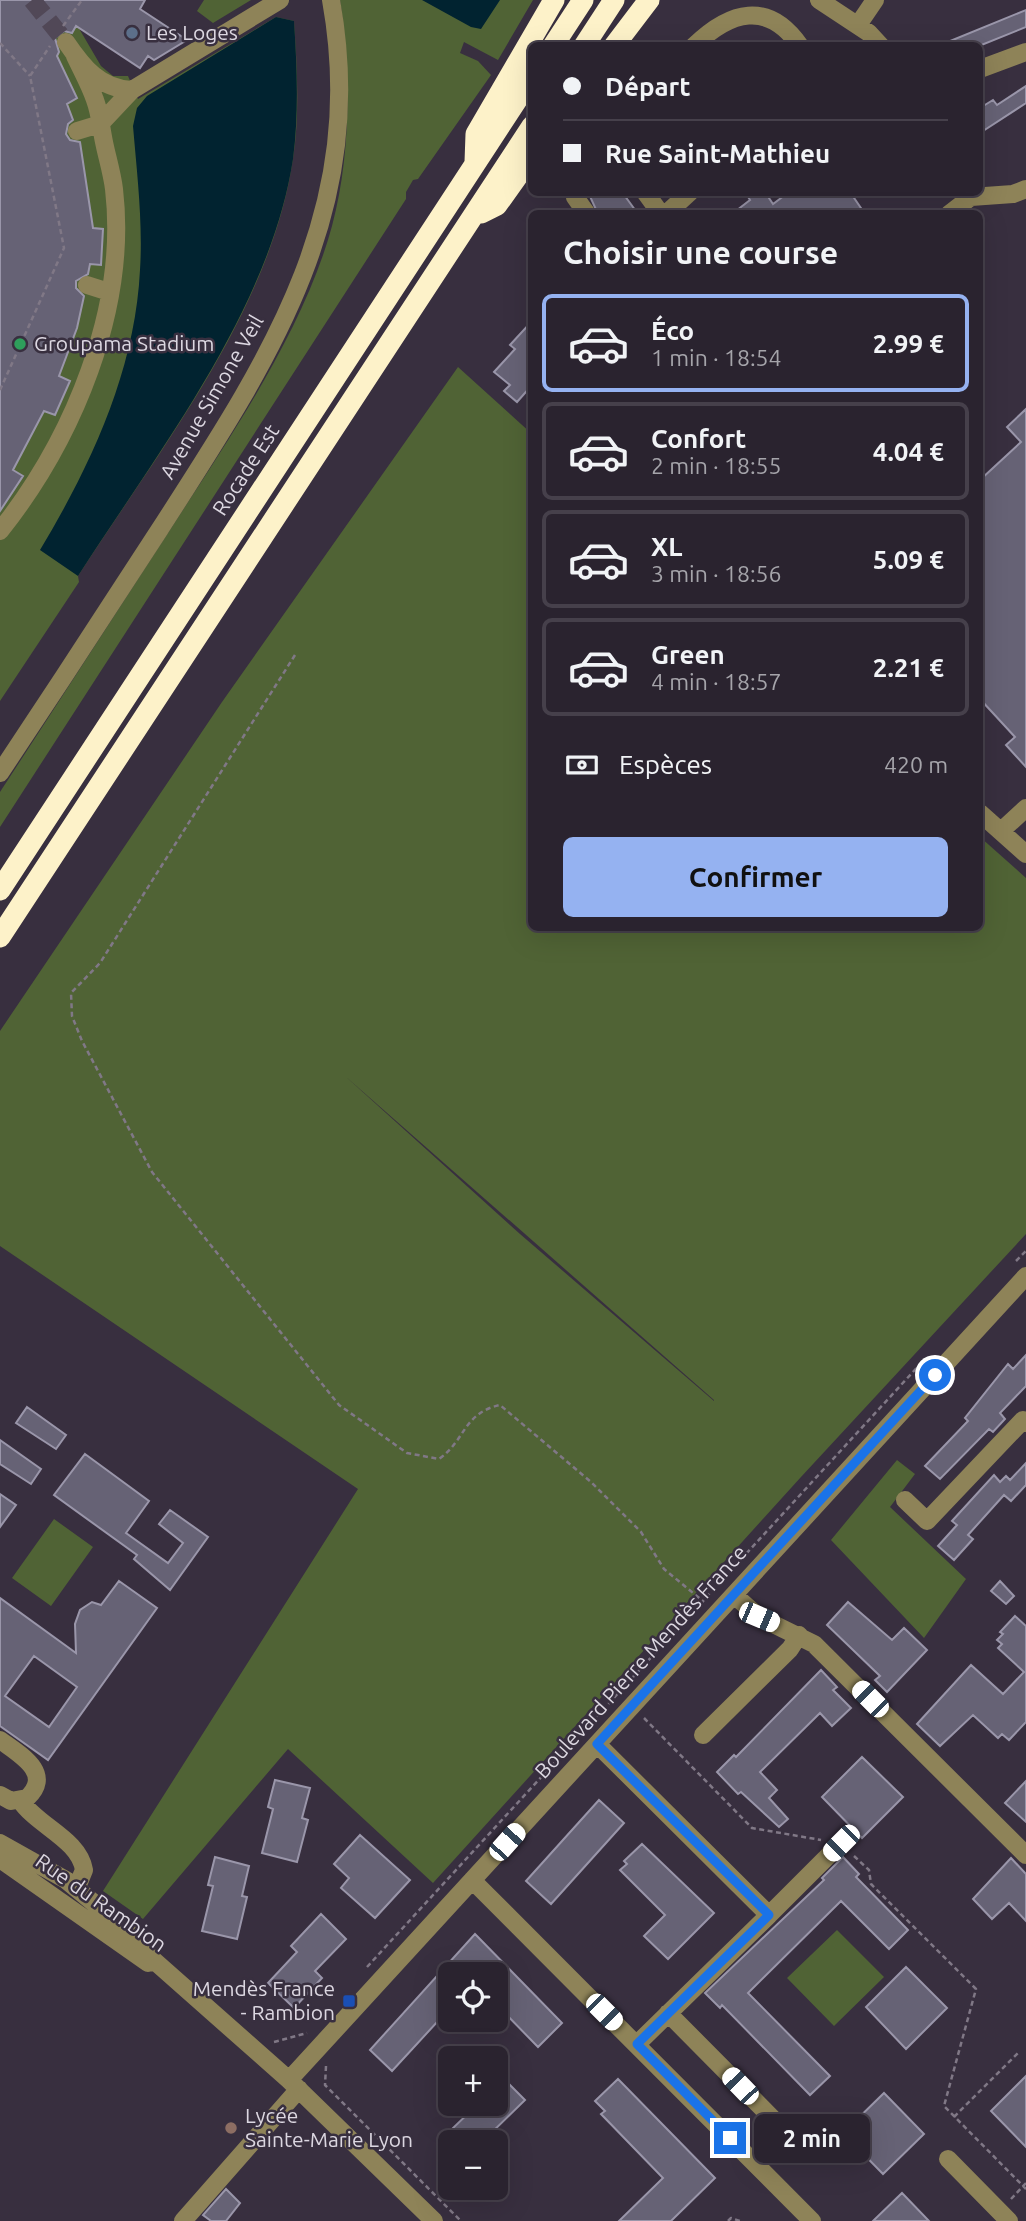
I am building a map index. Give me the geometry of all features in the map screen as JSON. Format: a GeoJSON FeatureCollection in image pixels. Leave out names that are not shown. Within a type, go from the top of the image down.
{"type":"FeatureCollection","features":[{"type":"Feature","properties":{"kind":"highway"},"geometry":{"type":"LineString","coordinates":[[530,42],[554,0]]}},
{"type":"Feature","properties":{"kind":"highway"},"geometry":{"type":"LineString","coordinates":[[556,42],[583,0]]}},
{"type":"Feature","properties":{"kind":"highway"},"geometry":{"type":"LineString","coordinates":[[587,42],[614,0]]}},
{"type":"Feature","properties":{"kind":"highway"},"geometry":{"type":"LineString","coordinates":[[617,42],[649,0]]}},
{"type":"Feature","properties":{"kind":"highway"},"geometry":{"type":"LineString","coordinates":[[475,164],[476,134],[528,45]]}},
{"type":"Feature","properties":{"kind":"highway","name":"Rocade Est"},"geometry":{"type":"LineString","coordinates":[[0,890],[528,83]]}},
{"type":"Feature","properties":{"kind":"highway"},"geometry":{"type":"LineString","coordinates":[[0,937],[528,131]]}},
{"type":"Feature","properties":{"kind":"highway"},"geometry":{"type":"LineString","coordinates":[[471,218],[497,205],[528,162]]}},
{"type":"Feature","properties":{"kind":"street"},"geometry":{"type":"LineString","coordinates":[[77,131],[100,124],[132,90],[280,0]]}},
{"type":"Feature","properties":{"kind":"street","name":"Avenue Simone Veil"},"geometry":{"type":"LineString","coordinates":[[0,773],[204,460],[255,375],[299,292],[318,237],[332,182],[339,128],[340,81],[331,0]]}},
{"type":"Feature","properties":{"kind":"street"},"geometry":{"type":"LineString","coordinates":[[819,0],[869,34],[876,0]]}},
{"type":"Feature","properties":{"kind":"street"},"geometry":{"type":"LineString","coordinates":[[699,42],[717,24],[738,16],[761,15],[778,20],[797,42]]}},
{"type":"Feature","properties":{"kind":"street"},"geometry":{"type":"LineString","coordinates":[[63,43],[95,78],[109,87],[132,90]]}},
{"type":"Feature","properties":{"kind":"street"},"geometry":{"type":"LineString","coordinates":[[0,531],[46,464],[68,419],[98,341],[109,292],[115,242],[114,189],[96,101],[63,43]]}},
{"type":"Feature","properties":{"kind":"street"},"geometry":{"type":"LineString","coordinates":[[983,68],[1026,52]]}},
{"type":"Feature","properties":{"kind":"street"},"geometry":{"type":"LineString","coordinates":[[954,210],[971,197],[1013,194],[1026,189]]}},
{"type":"Feature","properties":{"kind":"street"},"geometry":{"type":"LineString","coordinates":[[648,196],[661,210]]}},
{"type":"Feature","properties":{"kind":"street"},"geometry":{"type":"LineString","coordinates":[[669,210],[685,196]]}},
{"type":"Feature","properties":{"kind":"street"},"geometry":{"type":"LineString","coordinates":[[86,285],[109,292]]}},
{"type":"Feature","properties":{"kind":"street"},"geometry":{"type":"LineString","coordinates":[[1001,831],[1026,808]]}},
{"type":"Feature","properties":{"kind":"street"},"geometry":{"type":"LineString","coordinates":[[983,816],[1026,854]]}},
{"type":"Feature","properties":{"kind":"street","name":"Boulevard Pierre Mendès France"},"geometry":{"type":"LineString","coordinates":[[183,2221],[294,2084],[472,1880],[734,1595],[1021,1268]]}},
{"type":"Feature","properties":{"kind":"street"},"geometry":{"type":"LineString","coordinates":[[905,1500],[927,1521],[1023,1420],[1026,1423]]}},
{"type":"Feature","properties":{"kind":"street"},"geometry":{"type":"LineString","coordinates":[[734,1595],[759,1617],[800,1634],[814,1644],[1026,1855]]}},
{"type":"Feature","properties":{"kind":"street"},"geometry":{"type":"LineString","coordinates":[[703,1735],[790,1649],[800,1634]]}},
{"type":"Feature","properties":{"kind":"street"},"geometry":{"type":"LineString","coordinates":[[0,1740],[31,1763],[37,1775],[33,1793],[20,1800],[11,1801],[0,1795]]}},
{"type":"Feature","properties":{"kind":"street"},"geometry":{"type":"LineString","coordinates":[[597,1744],[769,1915]]}},
{"type":"Feature","properties":{"kind":"street"},"geometry":{"type":"LineString","coordinates":[[20,1800],[30,1815],[77,1852],[84,1870],[77,1887]]}},
{"type":"Feature","properties":{"kind":"street","name":"Rue du Rambion"},"geometry":{"type":"LineString","coordinates":[[0,1843],[22,1852],[77,1887],[130,1932],[177,1983]]}},
{"type":"Feature","properties":{"kind":"street"},"geometry":{"type":"LineString","coordinates":[[637,2044],[841,1843]]}},
{"type":"Feature","properties":{"kind":"street","name":"Rue du Rambion"},"geometry":{"type":"LineString","coordinates":[[0,1859],[177,1983],[294,2084],[434,2221]]}},
{"type":"Feature","properties":{"kind":"street"},"geometry":{"type":"LineString","coordinates":[[472,1880],[812,2221]]}},
{"type":"Feature","properties":{"kind":"street"},"geometry":{"type":"LineString","coordinates":[[668,2013],[776,2122]]}},
{"type":"Feature","properties":{"kind":"street"},"geometry":{"type":"LineString","coordinates":[[948,2159],[1009,2221]]}},
{"type":"Feature","properties":{"kind":"path"},"geometry":{"type":"LineString","coordinates":[[30,76],[63,43],[82,0]]}},
{"type":"Feature","properties":{"kind":"path"},"geometry":{"type":"LineString","coordinates":[[0,43],[30,76],[64,248],[0,390]]}},
{"type":"Feature","properties":{"kind":"path"},"geometry":{"type":"LineString","coordinates":[[295,655],[100,963],[71,993],[72,1016],[82,1041],[152,1172],[339,1405],[408,1452],[439,1459],[449,1452],[467,1423],[482,1409],[500,1405],[591,1482],[641,1532],[664,1569],[717,1613]]}},
{"type":"Feature","properties":{"kind":"path"},"geometry":{"type":"LineString","coordinates":[[1021,1268],[1026,1251]]}},
{"type":"Feature","properties":{"kind":"path","name":"Boulevard Pierre Mendès France"},"geometry":{"type":"LineString","coordinates":[[366,1968],[923,1360]]}},
{"type":"Feature","properties":{"kind":"path"},"geometry":{"type":"LineString","coordinates":[[632,1705],[752,1828],[841,1843],[869,1870],[871,1884],[976,1989],[944,2106],[1026,2189]]}},
{"type":"Feature","properties":{"kind":"path"},"geometry":{"type":"LineString","coordinates":[[954,2117],[1019,2052]]}},
{"type":"Feature","properties":{"kind":"path"},"geometry":{"type":"LineString","coordinates":[[328,2059],[325,2085],[461,2221]]}},
{"type":"Feature","properties":{"kind":"path"},"geometry":{"type":"LineString","coordinates":[[728,2221],[732,2218],[740,2221]]}},
{"type":"Feature","properties":{"kind":"green space"},"geometry":{"type":"Polygon","coordinates":[[[0,0],[77,25],[101,66],[113,76],[128,76],[138,99],[276,17],[294,21],[297,124],[281,216],[261,271],[236,325],[176,429],[78,576],[79,582],[0,701],[0,0]]]}},
{"type":"Feature","properties":{"kind":"green space"},"geometry":{"type":"Polygon","coordinates":[[[204,0],[251,0],[213,23],[197,11],[204,0]]]}},
{"type":"Feature","properties":{"kind":"green space"},"geometry":{"type":"Polygon","coordinates":[[[340,0],[533,0],[498,60],[464,42],[460,53],[478,61],[491,75],[418,179],[413,180],[406,192],[406,199],[0,827],[0,792],[245,413],[305,301],[332,226],[343,171],[347,84],[340,0]]]}},
{"type":"Feature","properties":{"kind":"green space"},"geometry":{"type":"Polygon","coordinates":[[[458,367],[528,430],[528,931],[983,931],[983,840],[1026,878],[1026,1234],[801,1477],[433,1883],[288,1749],[143,1919],[103,1891],[358,1489],[0,1246],[0,1031],[222,702],[458,367]],[[345,1076],[520,1234],[714,1400],[345,1076]]]}},
{"type":"Feature","properties":{"kind":"green space"},"geometry":{"type":"Polygon","coordinates":[[[897,1460],[915,1474],[890,1507],[966,1579],[924,1638],[831,1540],[897,1460]]]}},
{"type":"Feature","properties":{"kind":"green space"},"geometry":{"type":"Polygon","coordinates":[[[54,1519],[93,1547],[51,1606],[12,1578],[54,1519]]]}},
{"type":"Feature","properties":{"kind":"green space"},"geometry":{"type":"Polygon","coordinates":[[[837,1930],[884,1977],[834,2026],[787,1978],[837,1930]]]}},
{"type":"Feature","properties":{"kind":"water"},"geometry":{"type":"Polygon","coordinates":[[[422,0],[500,0],[481,29],[471,27],[422,0]]]}},
{"type":"Feature","properties":{"kind":"water"},"geometry":{"type":"Polygon","coordinates":[[[276,17],[294,21],[296,124],[293,159],[280,215],[261,270],[207,377],[78,576],[40,550],[93,451],[120,381],[129,344],[136,308],[141,252],[133,126],[137,108],[147,96],[276,17]]]}},
{"type":"Feature","properties":{"kind":"building"},"geometry":{"type":"Polygon","coordinates":[[[0,0],[145,0],[140,9],[187,40],[154,60],[148,56],[140,68],[76,26],[72,33],[64,31],[55,38],[59,52],[57,56],[77,98],[67,104],[73,120],[68,124],[66,134],[70,140],[80,142],[93,228],[103,229],[101,265],[90,264],[88,274],[76,281],[76,288],[84,296],[77,328],[59,376],[70,381],[55,415],[44,411],[13,470],[23,476],[0,511],[0,0]]]}},
{"type":"Feature","properties":{"kind":"building"},"geometry":{"type":"Polygon","coordinates":[[[1026,10],[1026,27],[983,44],[983,42],[948,42],[1026,10]]]}},
{"type":"Feature","properties":{"kind":"building"},"geometry":{"type":"Polygon","coordinates":[[[1026,86],[1026,103],[983,131],[983,106],[993,100],[997,105],[1026,86]]]}},
{"type":"Feature","properties":{"kind":"building"},"geometry":{"type":"Polygon","coordinates":[[[590,196],[625,196],[635,210],[596,210],[590,196]]]}},
{"type":"Feature","properties":{"kind":"building"},"geometry":{"type":"Polygon","coordinates":[[[748,196],[768,196],[773,204],[784,196],[853,196],[862,210],[737,210],[750,200],[748,196]]]}},
{"type":"Feature","properties":{"kind":"building"},"geometry":{"type":"Polygon","coordinates":[[[528,325],[528,390],[517,402],[504,391],[510,385],[494,372],[515,349],[510,345],[528,325]]]}},
{"type":"Feature","properties":{"kind":"building"},"geometry":{"type":"Polygon","coordinates":[[[1026,409],[1026,767],[1006,745],[1015,737],[983,702],[983,477],[1021,442],[1007,427],[1026,409]]]}},
{"type":"Feature","properties":{"kind":"building"},"geometry":{"type":"Polygon","coordinates":[[[1026,1355],[1026,1386],[1000,1413],[1005,1419],[993,1432],[989,1429],[940,1479],[925,1466],[968,1421],[965,1418],[1008,1364],[1013,1369],[1026,1355]]]}},
{"type":"Feature","properties":{"kind":"building"},"geometry":{"type":"Polygon","coordinates":[[[27,1407],[66,1435],[56,1449],[16,1423],[27,1407]]]}},
{"type":"Feature","properties":{"kind":"building"},"geometry":{"type":"Polygon","coordinates":[[[0,1440],[41,1469],[31,1484],[0,1464],[0,1440]]]}},
{"type":"Feature","properties":{"kind":"building"},"geometry":{"type":"Polygon","coordinates":[[[85,1454],[149,1501],[126,1533],[168,1563],[183,1543],[159,1524],[170,1510],[208,1537],[170,1590],[134,1559],[137,1555],[54,1495],[85,1454]]]}},
{"type":"Feature","properties":{"kind":"building"},"geometry":{"type":"Polygon","coordinates":[[[1026,1463],[1026,1485],[1011,1501],[1004,1495],[968,1535],[973,1539],[954,1560],[938,1546],[957,1525],[952,1521],[994,1475],[1000,1482],[1006,1476],[1010,1480],[1026,1463]]]}},
{"type":"Feature","properties":{"kind":"building"},"geometry":{"type":"Polygon","coordinates":[[[0,1494],[16,1505],[0,1527],[0,1494]]]}},
{"type":"Feature","properties":{"kind":"building"},"geometry":{"type":"Polygon","coordinates":[[[119,1581],[157,1608],[48,1760],[0,1726],[0,1598],[76,1653],[75,1624],[80,1610],[92,1602],[101,1605],[119,1581]],[[34,1656],[5,1696],[49,1727],[77,1687],[34,1656]]]}},
{"type":"Feature","properties":{"kind":"building"},"geometry":{"type":"Polygon","coordinates":[[[1000,1581],[1014,1596],[1006,1604],[991,1591],[1000,1581]]]}},
{"type":"Feature","properties":{"kind":"building"},"geometry":{"type":"Polygon","coordinates":[[[848,1602],[892,1640],[904,1628],[927,1650],[887,1692],[875,1680],[880,1676],[827,1625],[848,1602]]]}},
{"type":"Feature","properties":{"kind":"building"},"geometry":{"type":"Polygon","coordinates":[[[1015,1616],[1026,1626],[1026,1722],[1009,1740],[1002,1734],[998,1738],[973,1715],[940,1746],[917,1724],[971,1665],[1003,1694],[1024,1672],[998,1648],[1002,1644],[997,1640],[1003,1634],[1000,1632],[1015,1616]]]}},
{"type":"Feature","properties":{"kind":"building"},"geometry":{"type":"Polygon","coordinates":[[[821,1670],[837,1687],[833,1690],[851,1708],[832,1726],[820,1713],[760,1772],[777,1790],[769,1798],[788,1819],[779,1827],[741,1792],[738,1794],[717,1772],[734,1755],[736,1757],[821,1670]]]}},
{"type":"Feature","properties":{"kind":"building"},"geometry":{"type":"Polygon","coordinates":[[[862,1757],[903,1797],[862,1838],[822,1797],[862,1757]]]}},
{"type":"Feature","properties":{"kind":"building"},"geometry":{"type":"Polygon","coordinates":[[[275,1780],[310,1788],[302,1818],[308,1820],[297,1862],[262,1853],[273,1809],[268,1807],[275,1780]]]}},
{"type":"Feature","properties":{"kind":"building"},"geometry":{"type":"Polygon","coordinates":[[[1026,1781],[1026,1822],[1005,1803],[1026,1781]]]}},
{"type":"Feature","properties":{"kind":"building"},"geometry":{"type":"Polygon","coordinates":[[[599,1800],[624,1823],[551,1904],[526,1881],[599,1800]]]}},
{"type":"Feature","properties":{"kind":"building"},"geometry":{"type":"Polygon","coordinates":[[[360,1835],[410,1880],[375,1918],[341,1888],[349,1878],[334,1864],[360,1835]]]}},
{"type":"Feature","properties":{"kind":"building"},"geometry":{"type":"Polygon","coordinates":[[[642,1844],[714,1913],[668,1959],[644,1936],[665,1915],[620,1870],[627,1864],[624,1861],[642,1844]]]}},
{"type":"Feature","properties":{"kind":"building"},"geometry":{"type":"Polygon","coordinates":[[[215,1857],[249,1866],[242,1896],[247,1897],[237,1939],[202,1931],[213,1886],[208,1885],[215,1857]]]}},
{"type":"Feature","properties":{"kind":"building"},"geometry":{"type":"Polygon","coordinates":[[[843,1857],[859,1874],[856,1877],[908,1930],[889,1949],[841,1901],[748,1993],[830,2076],[810,2095],[722,2005],[720,2008],[705,1993],[824,1880],[822,1878],[843,1857]]]}},
{"type":"Feature","properties":{"kind":"building"},"geometry":{"type":"Polygon","coordinates":[[[1011,1858],[1026,1874],[1026,1921],[1009,1903],[992,1919],[973,1899],[1011,1858]]]}},
{"type":"Feature","properties":{"kind":"building"},"geometry":{"type":"Polygon","coordinates":[[[321,1914],[346,1939],[315,1971],[322,1978],[294,2008],[268,1983],[297,1952],[291,1946],[321,1914]]]}},
{"type":"Feature","properties":{"kind":"building"},"geometry":{"type":"Polygon","coordinates":[[[475,1934],[502,1962],[450,1962],[475,1934]]]}},
{"type":"Feature","properties":{"kind":"building"},"geometry":{"type":"Polygon","coordinates":[[[906,1967],[947,2008],[906,2049],[866,2007],[906,1967]]]}},
{"type":"Feature","properties":{"kind":"building"},"geometry":{"type":"Polygon","coordinates":[[[508,1968],[562,2023],[538,2047],[508,2016],[508,1968]]]}},
{"type":"Feature","properties":{"kind":"building"},"geometry":{"type":"Polygon","coordinates":[[[438,1975],[438,2021],[392,2071],[370,2050],[438,1975]]]}},
{"type":"Feature","properties":{"kind":"building"},"geometry":{"type":"Polygon","coordinates":[[[1026,2076],[1026,2147],[991,2111],[1026,2076]]]}},
{"type":"Feature","properties":{"kind":"building"},"geometry":{"type":"Polygon","coordinates":[[[618,2079],[715,2178],[671,2221],[619,2221],[663,2178],[601,2114],[605,2111],[595,2101],[618,2079]]]}},
{"type":"Feature","properties":{"kind":"building"},"geometry":{"type":"Polygon","coordinates":[[[508,2083],[525,2100],[494,2130],[452,2129],[466,2116],[508,2116],[508,2083]]]}},
{"type":"Feature","properties":{"kind":"building"},"geometry":{"type":"Polygon","coordinates":[[[884,2093],[924,2134],[883,2174],[843,2133],[884,2093]]]}},
{"type":"Feature","properties":{"kind":"building"},"geometry":{"type":"Polygon","coordinates":[[[226,2189],[240,2203],[226,2221],[211,2221],[203,2215],[226,2189]]]}},
{"type":"Feature","properties":{"kind":"building"},"geometry":{"type":"Polygon","coordinates":[[[902,2193],[929,2221],[873,2221],[902,2193]]]}},
{"type":"Feature","properties":{"kind":"tunnel"},"geometry":{"type":"LineString","coordinates":[[32,0],[66,42]]}},
{"type":"Feature","properties":{"kind":"place","name":"Les Loges"},"geometry":{"type":"Point","coordinates":[132,33]}},
{"type":"Feature","properties":{"kind":"place","name":"Groupama Stadium"},"geometry":{"type":"Point","coordinates":[20,344]}},
{"type":"Feature","properties":{"kind":"place","name":"Mendès France - Rambion"},"geometry":{"type":"Point","coordinates":[349,2001]}},
{"type":"Feature","properties":{"kind":"place","name":"Lycée Sainte-Marie Lyon"},"geometry":{"type":"Point","coordinates":[231,2128]}},
{"type":"Feature","properties":{"kind":"route"},"geometry":{"type":"LineString","coordinates":[[730,2138],[637,2044],[769,1915],[597,1744],[935,1375]]}}]}
